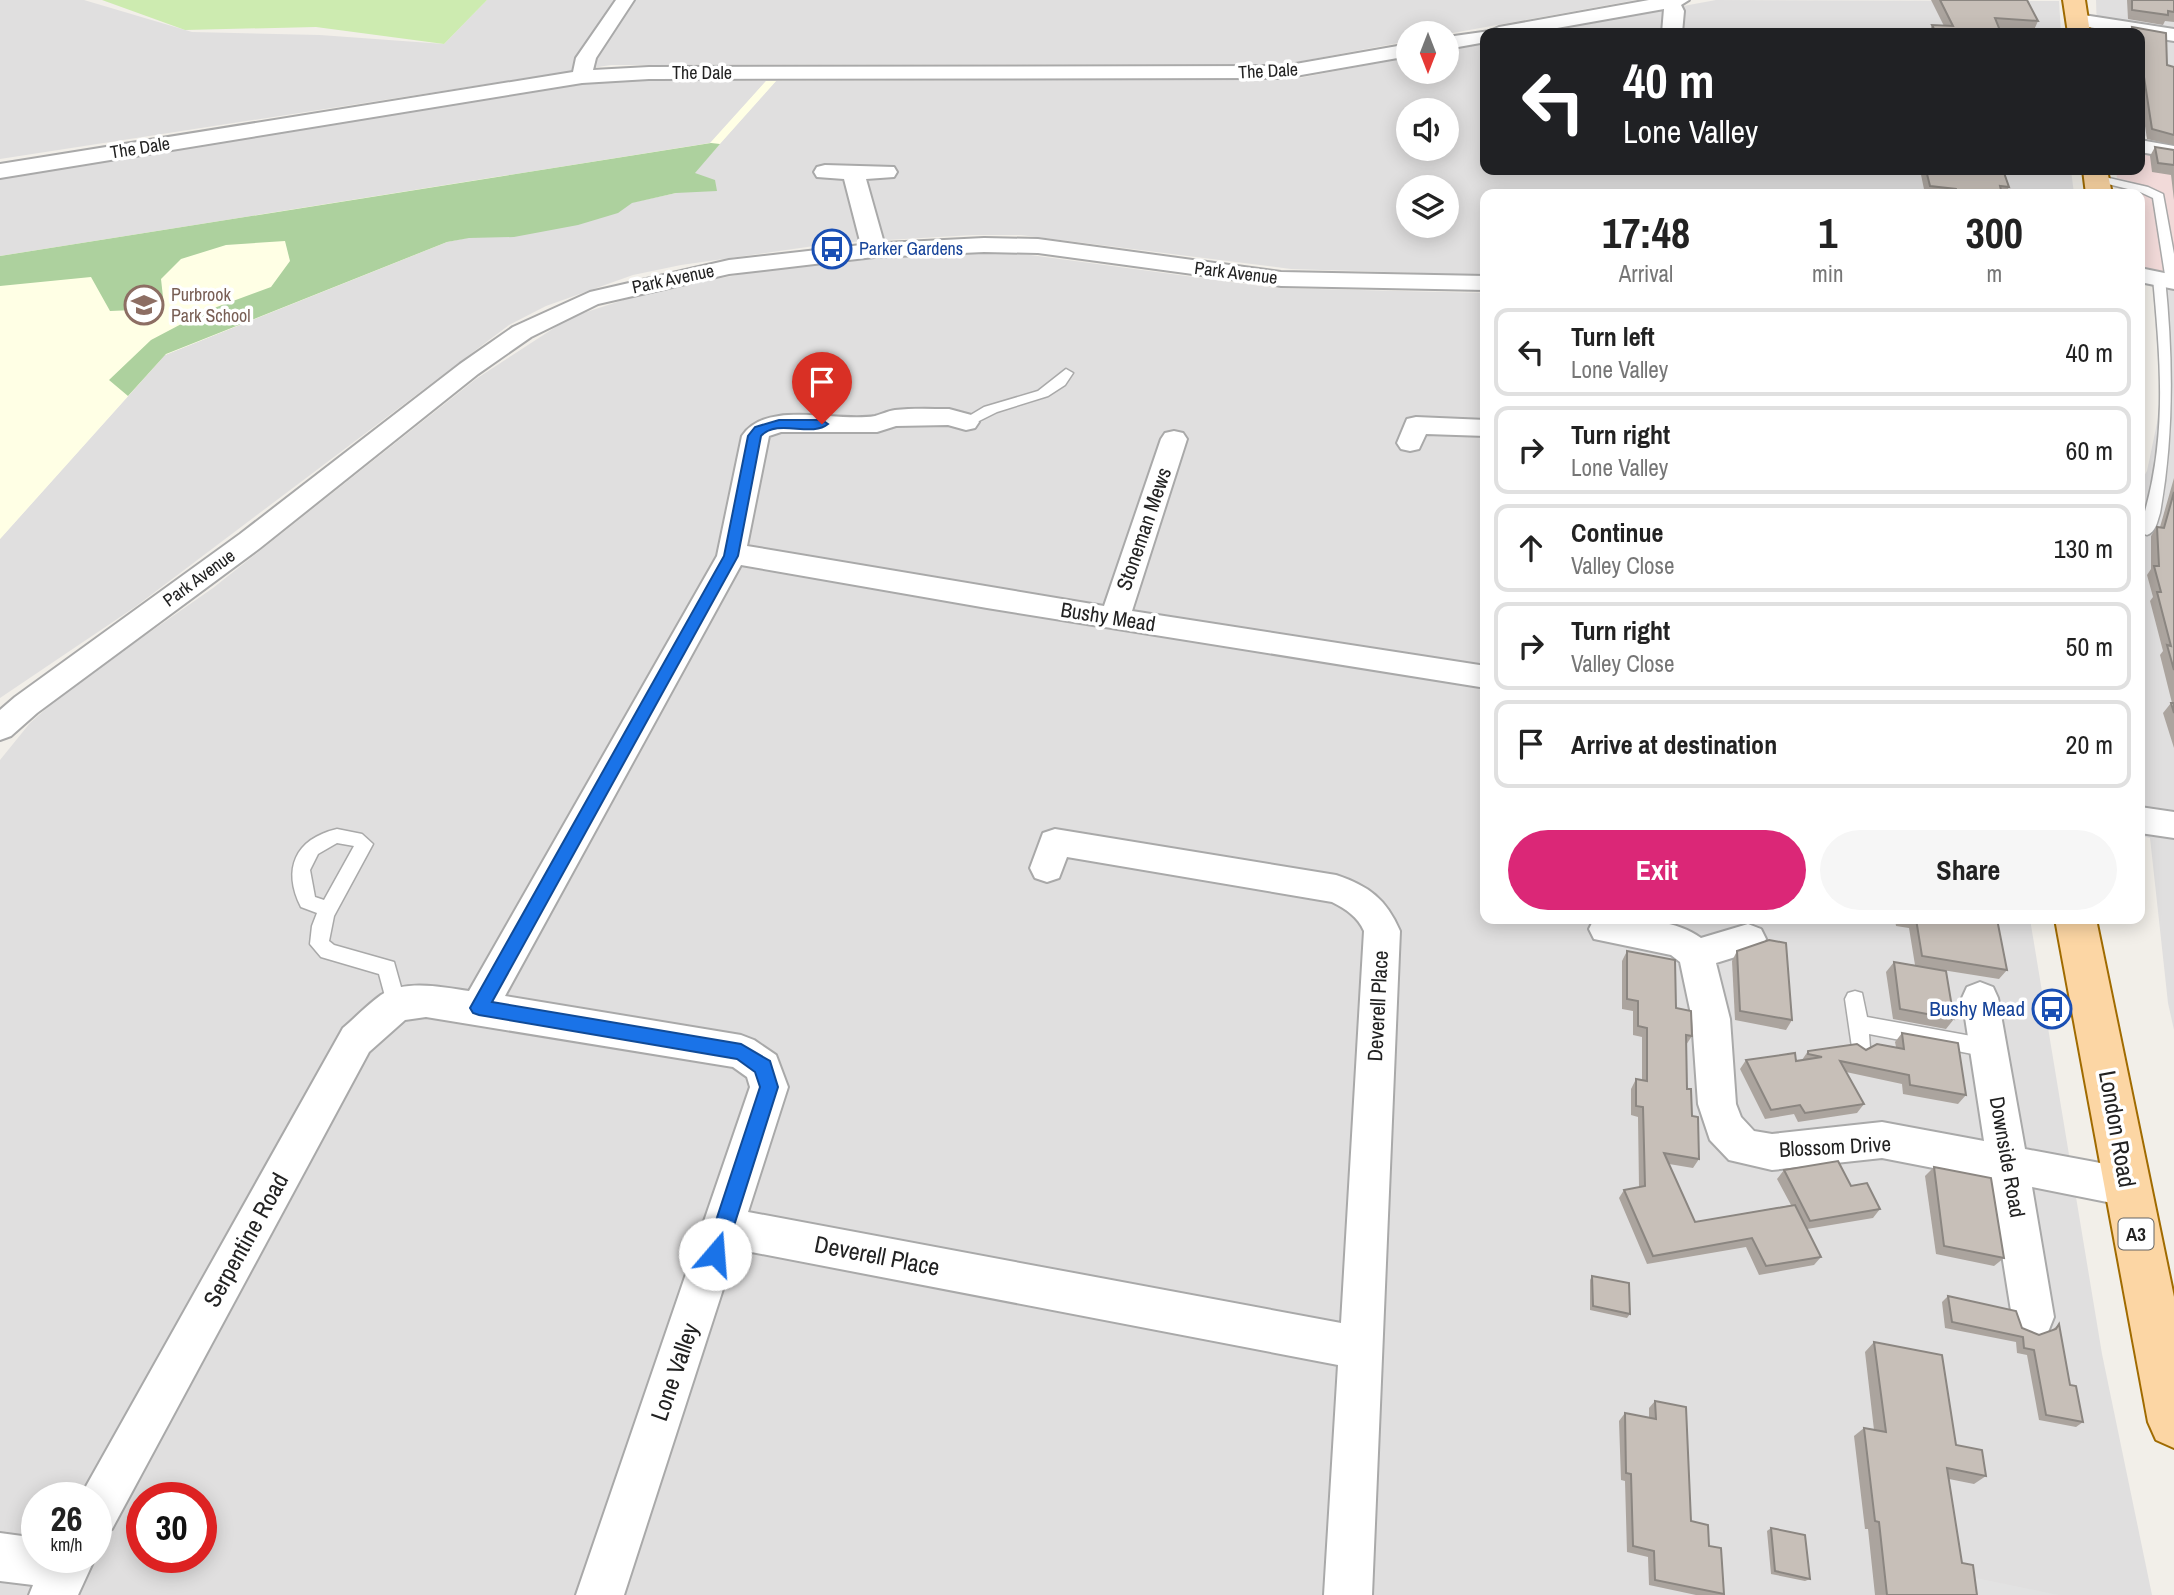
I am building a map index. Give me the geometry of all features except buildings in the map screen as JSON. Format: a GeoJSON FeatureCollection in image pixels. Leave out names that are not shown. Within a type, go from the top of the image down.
{"type":"FeatureCollection","features":[{"type":"Feature","properties":{"kind":"main road","name":"London Road"},"geometry":{"type":"LineString","coordinates":[[2076,924],[2174,1422]]}},
{"type":"Feature","properties":{"kind":"street"},"geometry":{"type":"LineString","coordinates":[[582,77],[586,58],[625,0]]}},
{"type":"Feature","properties":{"kind":"street"},"geometry":{"type":"LineString","coordinates":[[1526,28],[1675,1],[1673,28]]}},
{"type":"Feature","properties":{"kind":"street"},"geometry":{"type":"LineString","coordinates":[[2077,18],[2134,28]]}},
{"type":"Feature","properties":{"kind":"street"},"geometry":{"type":"LineString","coordinates":[[2145,30],[2174,35]]}},
{"type":"Feature","properties":{"kind":"street"},"geometry":{"type":"LineString","coordinates":[[1460,41],[1480,37]]}},
{"type":"Feature","properties":{"kind":"street","name":"The Dale"},"geometry":{"type":"LineString","coordinates":[[0,171],[582,77],[649,74],[1284,72],[1396,52]]}},
{"type":"Feature","properties":{"kind":"street"},"geometry":{"type":"LineString","coordinates":[[2145,147],[2174,152]]}},
{"type":"Feature","properties":{"kind":"street"},"geometry":{"type":"LineString","coordinates":[[825,172],[886,172]]}},
{"type":"Feature","properties":{"kind":"street"},"geometry":{"type":"LineString","coordinates":[[854,173],[874,250]]}},
{"type":"Feature","properties":{"kind":"street","name":"Park Avenue"},"geometry":{"type":"LineString","coordinates":[[0,728],[26,705],[250,541],[469,369],[522,332],[590,299],[729,267],[874,250],[984,245],[1038,246],[1281,279],[1480,283]]}},
{"type":"Feature","properties":{"kind":"street"},"geometry":{"type":"LineString","coordinates":[[479,1008],[731,556],[755,436],[760,429],[779,424],[877,424],[893,418],[949,417],[966,422]]}},
{"type":"Feature","properties":{"kind":"street"},"geometry":{"type":"LineString","coordinates":[[1389,420],[1413,434],[1480,428]]}},
{"type":"Feature","properties":{"kind":"street","name":"Stoneman Mews"},"geometry":{"type":"LineString","coordinates":[[1115,618],[1174,439]]}},
{"type":"Feature","properties":{"kind":"street","name":"Bushy Mead"},"geometry":{"type":"LineString","coordinates":[[731,556],[744,555],[1480,676]]}},
{"type":"Feature","properties":{"kind":"street"},"geometry":{"type":"LineString","coordinates":[[2145,821],[2174,825]]}},
{"type":"Feature","properties":{"kind":"street","name":"Deverell Place"},"geometry":{"type":"LineString","coordinates":[[1054,845],[1336,889],[1359,898],[1375,913],[1382,931],[1348,1595]]}},
{"type":"Feature","properties":{"kind":"street"},"geometry":{"type":"LineString","coordinates":[[1608,929],[1679,942],[1696,954],[1748,939]]}},
{"type":"Feature","properties":{"kind":"street","name":"Blossom Drive"},"geometry":{"type":"LineString","coordinates":[[1696,954],[1711,1019],[1717,1104],[1724,1127],[1743,1147],[1772,1152],[1882,1140],[2127,1187]]}},
{"type":"Feature","properties":{"kind":"street","name":"Downside Road"},"geometry":{"type":"LineString","coordinates":[[1980,998],[2033,1317]]}},
{"type":"Feature","properties":{"kind":"street","name":"Lone Valley"},"geometry":{"type":"LineString","coordinates":[[411,1003],[479,1008],[741,1052],[763,1067],[769,1087],[600,1595]]}},
{"type":"Feature","properties":{"kind":"street","name":"Serpentine Road"},"geometry":{"type":"LineString","coordinates":[[112,1484],[356,1040],[411,1003]]}},
{"type":"Feature","properties":{"kind":"street","name":"Deverell Place"},"geometry":{"type":"LineString","coordinates":[[724,1227],[1359,1348]]}},
{"type":"Feature","properties":{"kind":"street"},"geometry":{"type":"LineString","coordinates":[[0,1557],[21,1562]]}},
{"type":"Feature","properties":{"kind":"lane"},"geometry":{"type":"LineString","coordinates":[[2097,181],[2144,189]]}},
{"type":"Feature","properties":{"kind":"lane"},"geometry":{"type":"LineString","coordinates":[[2145,190],[2160,197],[2161,279],[2169,391],[2163,473],[2147,530]]}},
{"type":"Feature","properties":{"kind":"lane"},"geometry":{"type":"LineString","coordinates":[[966,422],[990,410],[1048,391],[1060,384],[1066,373]]}},
{"type":"Feature","properties":{"kind":"lane"},"geometry":{"type":"LineString","coordinates":[[0,713],[26,705]]}},
{"type":"Feature","properties":{"kind":"lane"},"geometry":{"type":"LineString","coordinates":[[329,909],[319,923],[319,944],[328,951],[387,968],[411,1003]]}},
{"type":"Feature","properties":{"kind":"lane"},"geometry":{"type":"LineString","coordinates":[[1855,999],[1860,1048]]}},
{"type":"Feature","properties":{"kind":"lane"},"geometry":{"type":"LineString","coordinates":[[1858,1024],[1988,1048]]}},
{"type":"Feature","properties":{"kind":"shaded area"},"geometry":{"type":"Polygon","coordinates":[[[0,0],[84,0],[192,32],[320,35],[444,44],[487,0],[1636,0],[1460,32],[1460,21],[1396,21],[1396,43],[1286,64],[611,65],[0,159],[0,0]]]}},
{"type":"Feature","properties":{"kind":"shaded area"},"geometry":{"type":"Polygon","coordinates":[[[1716,0],[2059,1],[2061,28],[1563,28],[1716,0]]]}},
{"type":"Feature","properties":{"kind":"shaded area"},"geometry":{"type":"Polygon","coordinates":[[[2096,0],[2174,0],[2174,147],[2154,143],[2145,135],[2145,28],[2097,28],[2096,0]]]}},
{"type":"Feature","properties":{"kind":"shaded area"},"geometry":{"type":"Polygon","coordinates":[[[1480,44],[1480,175],[2072,175],[2073,189],[1480,189],[1480,275],[1291,269],[1021,235],[973,235],[835,243],[681,265],[633,275],[546,306],[509,325],[135,607],[0,698],[0,539],[165,355],[447,242],[676,193],[776,81],[1294,79],[1396,59],[1396,84],[1460,84],[1460,48],[1480,44]]]}},
{"type":"Feature","properties":{"kind":"shaded area"},"geometry":{"type":"Polygon","coordinates":[[[642,80],[766,81],[711,143],[0,256],[0,174],[585,84],[642,80]]]}},
{"type":"Feature","properties":{"kind":"shaded area","name":"Purbrook Park School"},"geometry":{"type":"Polygon","coordinates":[[[766,81],[776,81],[676,193],[447,242],[165,355],[0,539],[0,256],[710,143],[766,81]]]}},
{"type":"Feature","properties":{"kind":"shaded area"},"geometry":{"type":"Polygon","coordinates":[[[2145,154],[2174,159],[2174,276],[2145,269],[2145,189],[2134,189],[2133,182],[2117,178],[2117,175],[2145,175],[2145,154]]]}},
{"type":"Feature","properties":{"kind":"shaded area"},"geometry":{"type":"Polygon","coordinates":[[[978,253],[1023,254],[1275,288],[1480,293],[1480,924],[2031,924],[2102,1354],[2152,1595],[0,1595],[0,760],[30,723],[67,690],[213,588],[476,379],[571,317],[648,292],[753,272],[891,257],[978,253]]]}},
{"type":"Feature","properties":{"kind":"shaded area"},"geometry":{"type":"Polygon","coordinates":[[[2174,289],[2174,1030],[2168,1003],[2150,838],[2145,837],[2145,474],[2161,404],[2153,290],[2174,289]]]}},
{"type":"Feature","properties":{"kind":"shaded area"},"geometry":{"type":"Polygon","coordinates":[[[1976,1578],[2058,1595],[1979,1595],[1976,1578]]]}},
{"type":"Feature","properties":{"kind":"green space"},"geometry":{"type":"Polygon","coordinates":[[[102,0],[487,0],[444,44],[316,27],[185,30],[102,0]]]}},
{"type":"Feature","properties":{"kind":"green space"},"geometry":{"type":"Polygon","coordinates":[[[711,143],[720,144],[695,173],[715,180],[717,191],[676,193],[632,203],[618,213],[578,225],[514,237],[469,238],[447,242],[166,354],[128,396],[109,380],[151,340],[206,311],[271,287],[290,261],[285,241],[226,245],[181,259],[161,279],[163,297],[134,310],[110,311],[91,277],[0,286],[0,256],[711,143]]]}},
{"type":"Feature","properties":{"kind":"place","name":"Parker Gardens"},"geometry":{"type":"Point","coordinates":[832,249]}},
{"type":"Feature","properties":{"kind":"place","name":"Purbrook Park School"},"geometry":{"type":"Point","coordinates":[144,305]}},
{"type":"Feature","properties":{"kind":"place","name":"Bushy Mead"},"geometry":{"type":"Point","coordinates":[2052,1009]}},
{"type":"Feature","properties":{"kind":"route"},"geometry":{"type":"LineString","coordinates":[[715,1254],[769,1087],[763,1067],[741,1052],[479,1008],[731,556],[755,436],[760,429],[779,424],[822,424]]}}]}
